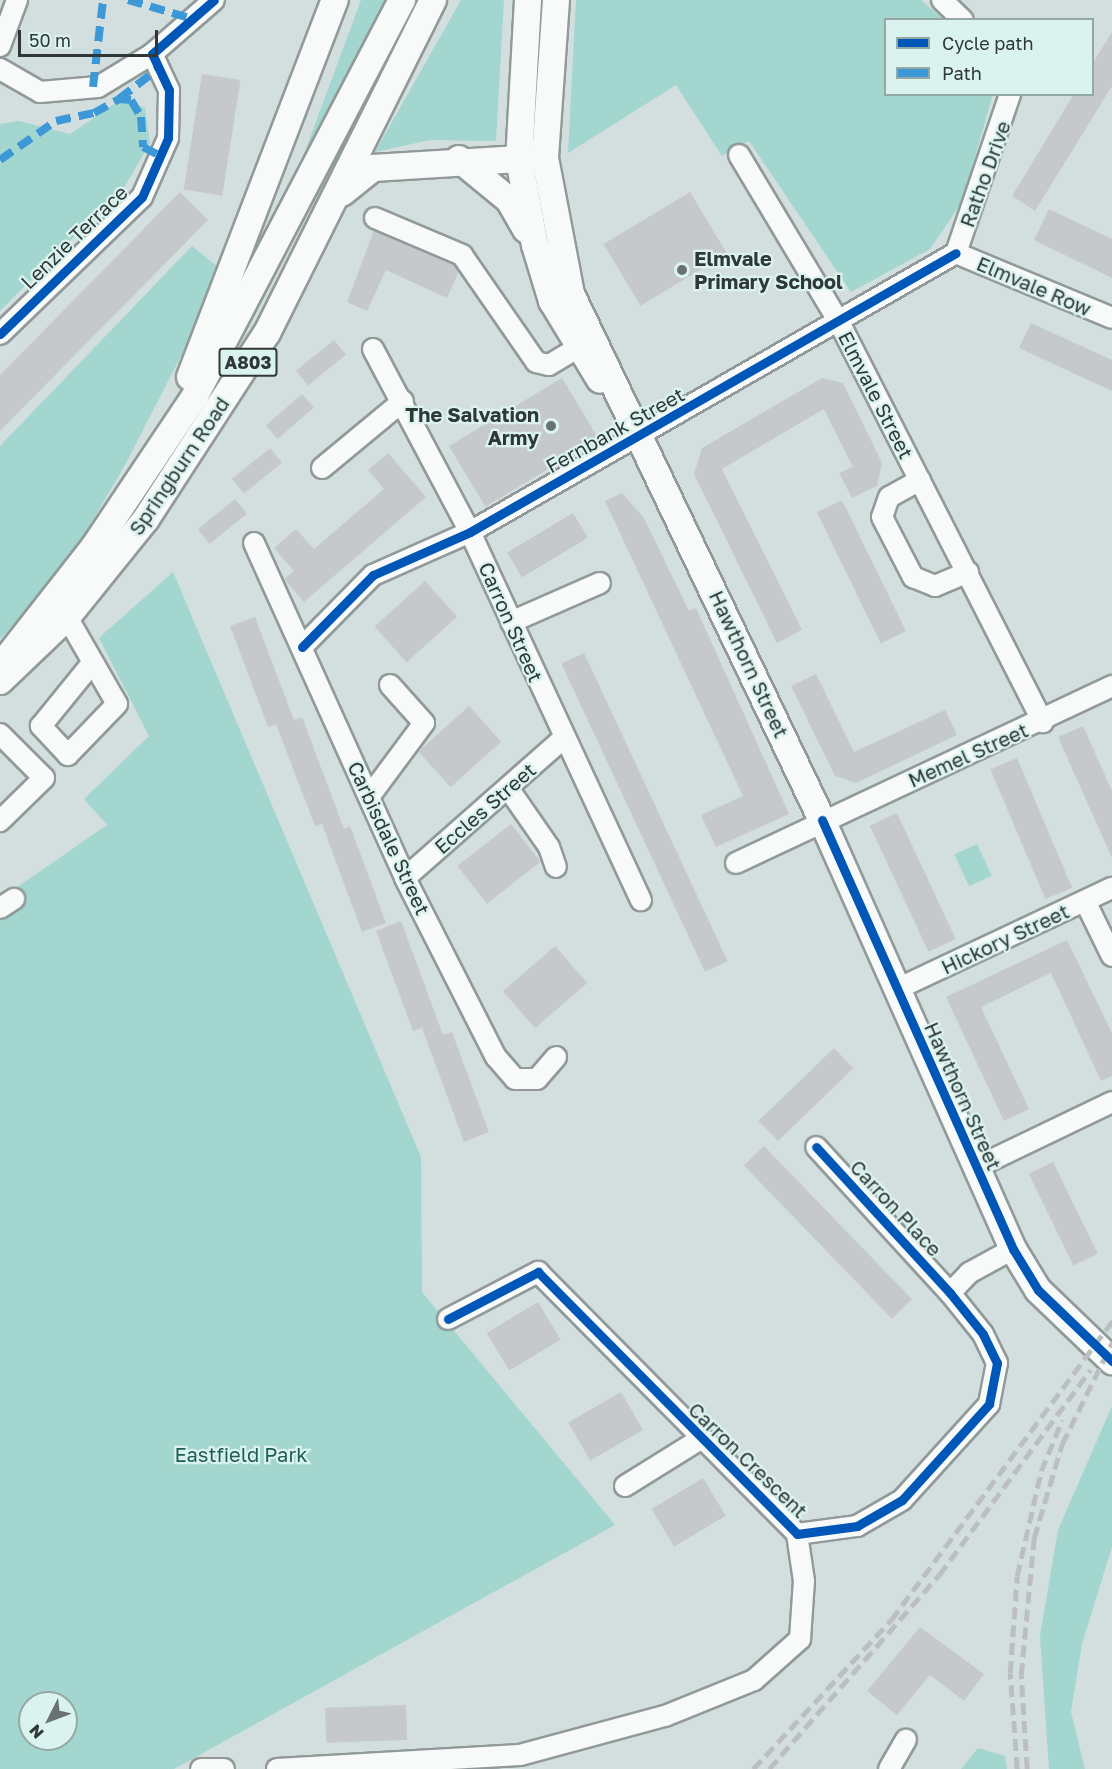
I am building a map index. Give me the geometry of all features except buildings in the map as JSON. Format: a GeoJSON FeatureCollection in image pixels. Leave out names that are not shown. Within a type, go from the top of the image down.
{"type":"FeatureCollection","features":[{"type":"Feature","properties":{"kind":"main road"},"geometry":{"type":"LineString","coordinates":[[156,457],[239,261],[335,0]]}},
{"type":"Feature","properties":{"kind":"main road","name":"Springburn Road"},"geometry":{"type":"LineString","coordinates":[[0,668],[156,457],[228,339],[402,0]]}},
{"type":"Feature","properties":{"kind":"main road","name":"Springburn Road"},"geometry":{"type":"LineString","coordinates":[[0,681],[67,617],[146,519],[267,333],[432,0]]}},
{"type":"Feature","properties":{"kind":"main road","name":"Hawthorn Street"},"geometry":{"type":"LineString","coordinates":[[528,0],[519,159],[535,245],[552,301],[585,344],[641,435],[822,820],[1013,1250],[1045,1298],[1112,1361]]}},
{"type":"Feature","properties":{"kind":"main road","name":"Hawthorn Street"},"geometry":{"type":"LineString","coordinates":[[556,0],[545,158],[565,274],[585,344]]}},
{"type":"Feature","properties":{"kind":"main road","name":"A803"},"geometry":{"type":"LineString","coordinates":[[335,199],[373,168],[459,159],[545,158]]}},
{"type":"Feature","properties":{"kind":"main road"},"geometry":{"type":"LineString","coordinates":[[459,159],[509,200],[535,245]]}},
{"type":"Feature","properties":{"kind":"street"},"geometry":{"type":"LineString","coordinates":[[0,46],[18,0]]}},
{"type":"Feature","properties":{"kind":"street"},"geometry":{"type":"LineString","coordinates":[[0,69],[40,92],[93,87],[152,54],[214,0]]}},
{"type":"Feature","properties":{"kind":"street"},"geometry":{"type":"LineString","coordinates":[[942,0],[961,18]]}},
{"type":"Feature","properties":{"kind":"street","name":"Lenzie Terrace"},"geometry":{"type":"LineString","coordinates":[[0,334],[142,197],[168,138],[169,90],[152,54]]}},
{"type":"Feature","properties":{"kind":"street","name":"Ratho Drive"},"geometry":{"type":"LineString","coordinates":[[956,253],[1009,96]]}},
{"type":"Feature","properties":{"kind":"street","name":"Elmvale Street"},"geometry":{"type":"LineString","coordinates":[[739,155],[840,324],[1043,722]]}},
{"type":"Feature","properties":{"kind":"street"},"geometry":{"type":"LineString","coordinates":[[375,218],[462,255],[536,362],[549,365],[585,344]]}},
{"type":"Feature","properties":{"kind":"street","name":"Elmvale Row"},"geometry":{"type":"LineString","coordinates":[[956,253],[1112,318]]}},
{"type":"Feature","properties":{"kind":"street","name":"Fernbank Street"},"geometry":{"type":"LineString","coordinates":[[302,647],[373,575],[470,532],[840,324],[956,253]]}},
{"type":"Feature","properties":{"kind":"street","name":"Carron Street"},"geometry":{"type":"LineString","coordinates":[[373,349],[403,401],[470,532],[640,900]]}},
{"type":"Feature","properties":{"kind":"street"},"geometry":{"type":"LineString","coordinates":[[322,468],[403,401]]}},
{"type":"Feature","properties":{"kind":"street","name":"Elmvale Street"},"geometry":{"type":"LineString","coordinates":[[920,480],[889,497],[882,517],[902,557],[913,577],[935,586],[968,572]]}},
{"type":"Feature","properties":{"kind":"street","name":"Carbisdale Street"},"geometry":{"type":"LineString","coordinates":[[254,543],[405,878],[496,1057],[515,1079],[537,1080],[556,1057]]}},
{"type":"Feature","properties":{"kind":"street"},"geometry":{"type":"LineString","coordinates":[[511,622],[600,584]]}},
{"type":"Feature","properties":{"kind":"street"},"geometry":{"type":"LineString","coordinates":[[67,617],[93,662]]}},
{"type":"Feature","properties":{"kind":"street"},"geometry":{"type":"LineString","coordinates":[[369,797],[423,723],[390,685]]}},
{"type":"Feature","properties":{"kind":"street","name":"Memel Street"},"geometry":{"type":"LineString","coordinates":[[736,863],[822,820],[1043,722],[1111,689]]}},
{"type":"Feature","properties":{"kind":"street"},"geometry":{"type":"LineString","coordinates":[[0,734],[44,778],[0,821]]}},
{"type":"Feature","properties":{"kind":"street","name":"Eccles Street"},"geometry":{"type":"LineString","coordinates":[[405,878],[564,738]]}},
{"type":"Feature","properties":{"kind":"street"},"geometry":{"type":"LineString","coordinates":[[508,788],[549,847],[556,867]]}},
{"type":"Feature","properties":{"kind":"street","name":"Hickory Street"},"geometry":{"type":"LineString","coordinates":[[897,990],[1112,888]]}},
{"type":"Feature","properties":{"kind":"street"},"geometry":{"type":"LineString","coordinates":[[1085,901],[1112,956]]}},
{"type":"Feature","properties":{"kind":"street"},"geometry":{"type":"LineString","coordinates":[[975,1168],[1112,1102]]}},
{"type":"Feature","properties":{"kind":"street","name":"Carron Place"},"geometry":{"type":"LineString","coordinates":[[816,1147],[950,1293]]}},
{"type":"Feature","properties":{"kind":"street"},"geometry":{"type":"LineString","coordinates":[[950,1293],[969,1274],[1013,1250]]}},
{"type":"Feature","properties":{"kind":"street","name":"Carron Crescent"},"geometry":{"type":"LineString","coordinates":[[448,1319],[538,1272],[699,1440],[797,1534],[857,1527],[902,1500],[989,1404],[997,1362],[983,1334],[950,1293]]}},
{"type":"Feature","properties":{"kind":"street","name":"Carron Crescent"},"geometry":{"type":"LineString","coordinates":[[625,1486],[699,1440]]}},
{"type":"Feature","properties":{"kind":"street"},"geometry":{"type":"LineString","coordinates":[[277,1769],[520,1755],[665,1716],[754,1680],[800,1639],[804,1581],[797,1534]]}},
{"type":"Feature","properties":{"kind":"street"},"geometry":{"type":"LineString","coordinates":[[889,1769],[906,1740]]}},
{"type":"Feature","properties":{"kind":"street"},"geometry":{"type":"LineString","coordinates":[[201,1769],[224,1769]]}},
{"type":"Feature","properties":{"kind":"green space"},"geometry":{"type":"Polygon","coordinates":[[[361,0],[386,0],[291,189],[361,0]]]}},
{"type":"Feature","properties":{"kind":"green space"},"geometry":{"type":"Polygon","coordinates":[[[461,0],[504,0],[496,141],[430,140],[375,152],[461,0]]]}},
{"type":"Feature","properties":{"kind":"green space"},"geometry":{"type":"Polygon","coordinates":[[[576,0],[921,0],[942,18],[884,18],[884,96],[992,96],[962,202],[930,249],[851,292],[749,141],[722,156],[676,85],[568,153],[576,0]]]}},
{"type":"Feature","properties":{"kind":"green space"},"geometry":{"type":"Polygon","coordinates":[[[123,98],[145,108],[150,143],[125,186],[0,311],[0,124],[19,121],[70,134],[123,98]]]}},
{"type":"Feature","properties":{"kind":"green space"},"geometry":{"type":"Polygon","coordinates":[[[192,246],[224,272],[125,465],[63,571],[0,639],[0,446],[192,246]]]}},
{"type":"Feature","properties":{"kind":"green space","name":"Eastfield Park"},"geometry":{"type":"Polygon","coordinates":[[[173,572],[421,1157],[422,1292],[615,1525],[174,1769],[0,1769],[0,899],[107,825],[84,799],[149,736],[99,638],[173,572]]]}},
{"type":"Feature","properties":{"kind":"green space"},"geometry":{"type":"Polygon","coordinates":[[[977,844],[992,876],[969,886],[954,855],[977,844]]]}},
{"type":"Feature","properties":{"kind":"green space"},"geometry":{"type":"Polygon","coordinates":[[[1112,1406],[1112,1547],[1082,1644],[1071,1712],[1085,1769],[1049,1769],[1040,1636],[1058,1530],[1112,1406]]]}},
{"type":"Feature","properties":{"kind":"green space"},"geometry":{"type":"Polygon","coordinates":[[[978,1748],[1005,1756],[1007,1769],[961,1769],[978,1748]]]}},
{"type":"Feature","properties":{"kind":"railway"},"geometry":{"type":"LineString","coordinates":[[753,1769],[891,1620],[1112,1321]]}},
{"type":"Feature","properties":{"kind":"railway"},"geometry":{"type":"LineString","coordinates":[[1027,1769],[1021,1675],[1034,1538],[1062,1444],[1112,1343]]}},
{"type":"Feature","properties":{"kind":"railway"},"geometry":{"type":"LineString","coordinates":[[769,1769],[939,1575],[1090,1370]]}},
{"type":"Feature","properties":{"kind":"railway"},"geometry":{"type":"LineString","coordinates":[[1017,1769],[1010,1673],[1017,1576],[1041,1471],[1062,1420]]}},
{"type":"Feature","properties":{"kind":"marked path"},"geometry":{"type":"LineString","coordinates":[[93,87],[103,0]]}},
{"type":"Feature","properties":{"kind":"marked path"},"geometry":{"type":"LineString","coordinates":[[128,0],[193,19]]}},
{"type":"Feature","properties":{"kind":"marked path"},"geometry":{"type":"LineString","coordinates":[[0,160],[56,121],[94,113],[119,99],[159,68]]}},
{"type":"Feature","properties":{"kind":"marked path"},"geometry":{"type":"LineString","coordinates":[[119,99],[131,100],[141,117],[143,147],[161,156]]}},
{"type":"Feature","properties":{"kind":"cycle path"},"geometry":{"type":"LineString","coordinates":[[0,334],[142,197],[168,138],[169,90],[152,54],[214,0]]}},
{"type":"Feature","properties":{"kind":"cycle path"},"geometry":{"type":"LineString","coordinates":[[302,647],[373,575],[470,532],[956,253]]}},
{"type":"Feature","properties":{"kind":"cycle path"},"geometry":{"type":"LineString","coordinates":[[822,820],[1013,1249],[1038,1290],[1112,1361]]}},
{"type":"Feature","properties":{"kind":"cycle path"},"geometry":{"type":"LineString","coordinates":[[448,1319],[538,1272],[797,1534],[857,1526],[902,1500],[989,1404],[997,1363],[983,1334],[950,1293],[816,1147]]}},
{"type":"Feature","properties":{"kind":"place","name":"Elmvale Primary School"},"geometry":{"type":"Point","coordinates":[682,270]}},
{"type":"Feature","properties":{"kind":"place","name":"The Salvation Army"},"geometry":{"type":"Point","coordinates":[551,426]}}]}
